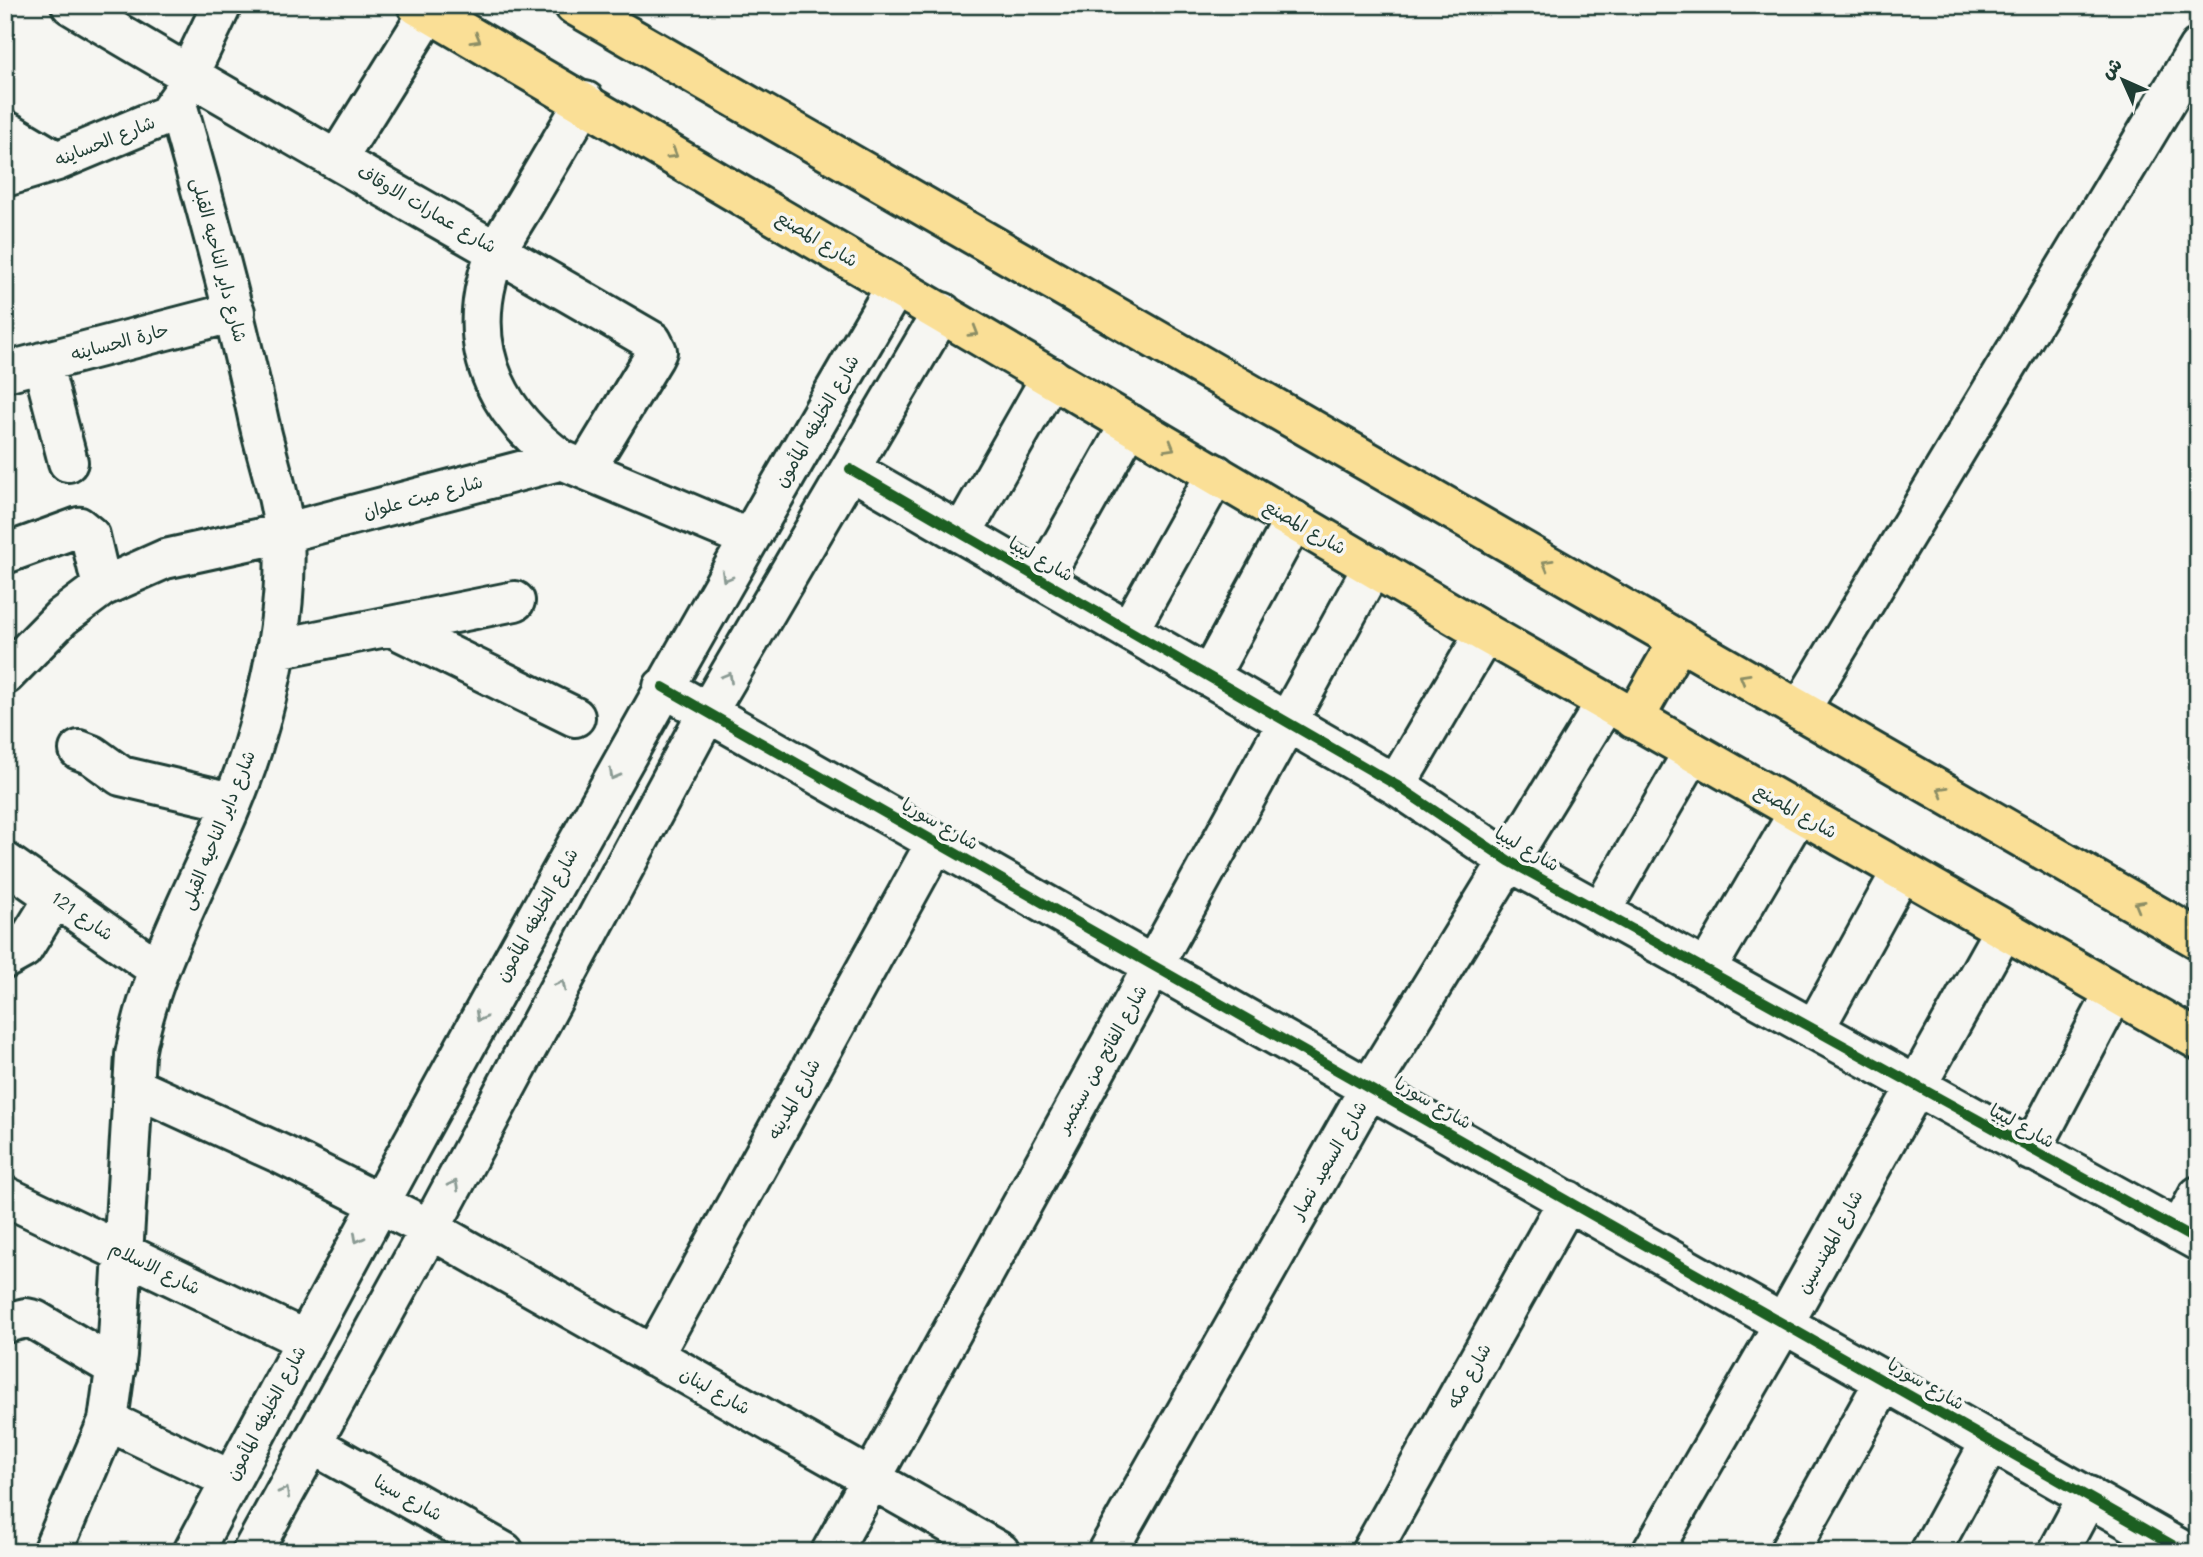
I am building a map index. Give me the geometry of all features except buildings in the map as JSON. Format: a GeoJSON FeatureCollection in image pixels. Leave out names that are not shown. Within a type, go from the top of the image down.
{"type":"FeatureCollection","features":[{"type":"Feature","properties":{"kind":"main road"},"geometry":{"type":"LineString","coordinates":[[574,5],[2198,939]]}},
{"type":"Feature","properties":{"kind":"main road","name":"شارع المصنع"},"geometry":{"type":"LineString","coordinates":[[423,9],[1485,633],[2198,1040]]}},
{"type":"Feature","properties":{"kind":"main road"},"geometry":{"type":"LineString","coordinates":[[1620,711],[1679,640]]}},
{"type":"Feature","properties":{"kind":"street","name":"شارع عمارات الاوقاف"},"geometry":{"type":"LineString","coordinates":[[71,5],[183,90],[338,158],[656,345],[654,357],[574,464]]}},
{"type":"Feature","properties":{"kind":"street","name":"شارع الحساينه"},"geometry":{"type":"LineString","coordinates":[[5,177],[57,161],[154,122],[183,90],[222,5]]}},
{"type":"Feature","properties":{"kind":"street"},"geometry":{"type":"LineString","coordinates":[[338,158],[423,9]]}},
{"type":"Feature","properties":{"kind":"street"},"geometry":{"type":"LineString","coordinates":[[1800,710],[2198,48]]}},
{"type":"Feature","properties":{"kind":"street","name":"شارع داير الناحيه القبلى"},"geometry":{"type":"LineString","coordinates":[[52,1552],[107,1421],[116,1367],[134,1087],[141,1025],[159,970],[232,802],[266,701],[282,611],[284,533],[183,90]]}},
{"type":"Feature","properties":{"kind":"street"},"geometry":{"type":"LineString","coordinates":[[585,102],[497,250],[487,279],[482,308],[482,339],[488,368],[500,396],[516,421],[538,443],[574,464],[748,538]]}},
{"type":"Feature","properties":{"kind":"street"},"geometry":{"type":"LineString","coordinates":[[5,130],[57,161]]}},
{"type":"Feature","properties":{"kind":"street","name":"شارع الخليفه المأمون"},"geometry":{"type":"LineString","coordinates":[[193,1552],[377,1202],[663,687],[897,286]]}},
{"type":"Feature","properties":{"kind":"street","name":"حارة الحساينه"},"geometry":{"type":"LineString","coordinates":[[5,372],[235,312]]}},
{"type":"Feature","properties":{"kind":"street"},"geometry":{"type":"LineString","coordinates":[[252,1552],[430,1229],[707,713],[942,312]]}},
{"type":"Feature","properties":{"kind":"street"},"geometry":{"type":"LineString","coordinates":[[42,362],[68,462]]}},
{"type":"Feature","properties":{"kind":"street"},"geometry":{"type":"LineString","coordinates":[[962,533],[1051,377]]}},
{"type":"Feature","properties":{"kind":"street"},"geometry":{"type":"LineString","coordinates":[[1042,580],[1130,424]]}},
{"type":"Feature","properties":{"kind":"street","name":"شارع ميت علوان"},"geometry":{"type":"LineString","coordinates":[[5,675],[62,617],[102,586],[165,559],[574,464]]}},
{"type":"Feature","properties":{"kind":"street","name":"شارع ليبيا"},"geometry":{"type":"LineString","coordinates":[[850,469],[1396,785],[1509,860],[2189,1236]]}},
{"type":"Feature","properties":{"kind":"street"},"geometry":{"type":"LineString","coordinates":[[1129,630],[1216,474]]}},
{"type":"Feature","properties":{"kind":"street"},"geometry":{"type":"LineString","coordinates":[[1209,677],[1294,520]]}},
{"type":"Feature","properties":{"kind":"street"},"geometry":{"type":"LineString","coordinates":[[5,554],[79,527],[90,536],[102,586]]}},
{"type":"Feature","properties":{"kind":"street","name":"شارع الفاتح من سبتمبر"},"geometry":{"type":"LineString","coordinates":[[831,1552],[1373,566]]}},
{"type":"Feature","properties":{"kind":"street"},"geometry":{"type":"LineString","coordinates":[[276,649],[515,601]]}},
{"type":"Feature","properties":{"kind":"street"},"geometry":{"type":"LineString","coordinates":[[390,626],[575,717]]}},
{"type":"Feature","properties":{"kind":"street"},"geometry":{"type":"LineString","coordinates":[[1396,785],[1485,633]]}},
{"type":"Feature","properties":{"kind":"street","name":"شارع سوريا"},"geometry":{"type":"LineString","coordinates":[[663,687],[2185,1552]]}},
{"type":"Feature","properties":{"kind":"street","name":"شارع السعيد نصار"},"geometry":{"type":"LineString","coordinates":[[1107,1552],[1370,1087],[1509,860],[1620,711]]}},
{"type":"Feature","properties":{"kind":"street"},"geometry":{"type":"LineString","coordinates":[[79,750],[92,755],[121,776],[232,802]]}},
{"type":"Feature","properties":{"kind":"street"},"geometry":{"type":"LineString","coordinates":[[1601,911],[1693,752]]}},
{"type":"Feature","properties":{"kind":"street"},"geometry":{"type":"LineString","coordinates":[[1706,970],[1798,813]]}},
{"type":"Feature","properties":{"kind":"street","name":"شارع المدينه"},"geometry":{"type":"LineString","coordinates":[[653,1356],[936,842]]}},
{"type":"Feature","properties":{"kind":"street","name":"شارع 121"},"geometry":{"type":"LineString","coordinates":[[5,862],[159,970]]}},
{"type":"Feature","properties":{"kind":"street"},"geometry":{"type":"LineString","coordinates":[[1814,1030],[1902,872]]}},
{"type":"Feature","properties":{"kind":"street"},"geometry":{"type":"LineString","coordinates":[[5,959],[23,949],[55,897]]}},
{"type":"Feature","properties":{"kind":"street","name":"شارع المهندسين"},"geometry":{"type":"LineString","coordinates":[[1652,1552],[1784,1323],[2003,931]]}},
{"type":"Feature","properties":{"kind":"street"},"geometry":{"type":"LineString","coordinates":[[2031,1151],[2114,993]]}},
{"type":"Feature","properties":{"kind":"street","name":"شارع لبنان"},"geometry":{"type":"LineString","coordinates":[[134,1087],[430,1229],[1000,1552]]}},
{"type":"Feature","properties":{"kind":"street","name":"شارع الاسلام"},"geometry":{"type":"LineString","coordinates":[[5,1196],[305,1340]]}},
{"type":"Feature","properties":{"kind":"street"},"geometry":{"type":"LineString","coordinates":[[2189,1236],[2198,1196]]}},
{"type":"Feature","properties":{"kind":"street","name":"شارع مكه"},"geometry":{"type":"LineString","coordinates":[[1371,1552],[1568,1200]]}},
{"type":"Feature","properties":{"kind":"street"},"geometry":{"type":"LineString","coordinates":[[5,1323],[26,1318],[35,1321],[116,1367]]}},
{"type":"Feature","properties":{"kind":"street"},"geometry":{"type":"LineString","coordinates":[[1789,1552],[1885,1380]]}},
{"type":"Feature","properties":{"kind":"street"},"geometry":{"type":"LineString","coordinates":[[107,1421],[231,1480]]}},
{"type":"Feature","properties":{"kind":"street"},"geometry":{"type":"LineString","coordinates":[[1930,1552],[1991,1441]]}},
{"type":"Feature","properties":{"kind":"street","name":"شارع سينا"},"geometry":{"type":"LineString","coordinates":[[312,1444],[504,1552]]}},
{"type":"Feature","properties":{"kind":"street"},"geometry":{"type":"LineString","coordinates":[[2059,1552],[2088,1496]]}},
{"type":"Feature","properties":{"kind":"cycle path"},"geometry":{"type":"LineString","coordinates":[[850,469],[1396,785],[1509,861],[2198,1241]]}},
{"type":"Feature","properties":{"kind":"cycle path"},"geometry":{"type":"LineString","coordinates":[[663,687],[2185,1552]]}}]}
